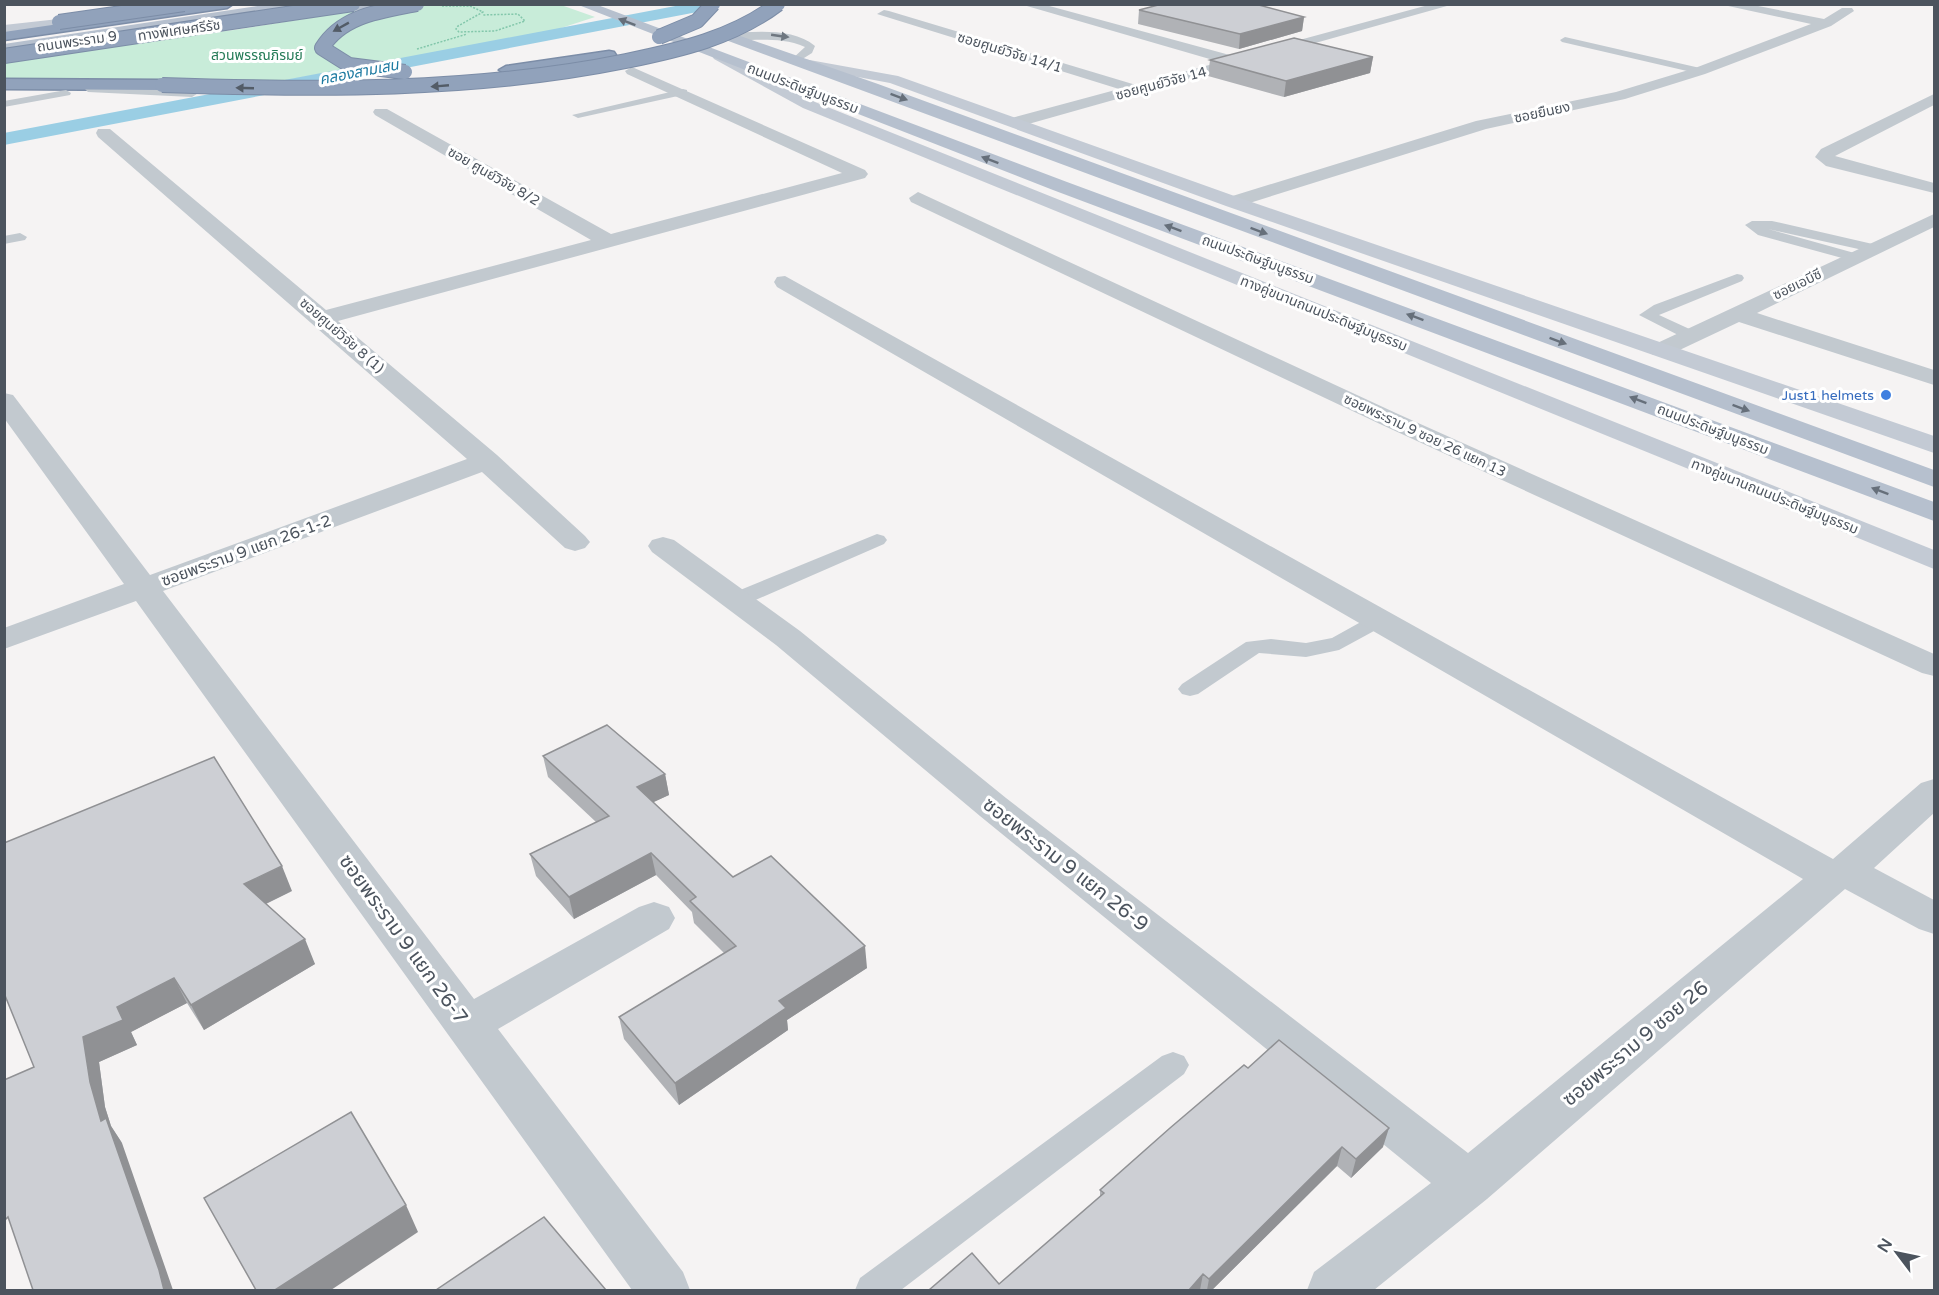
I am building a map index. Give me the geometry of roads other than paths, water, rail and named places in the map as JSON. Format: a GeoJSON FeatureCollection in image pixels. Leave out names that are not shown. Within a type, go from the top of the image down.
{"type":"FeatureCollection","features":[{"type":"Feature","properties":{"kind":"highway"},"geometry":{"type":"LineString","coordinates":[[59,22],[164,4]]}},
{"type":"Feature","properties":{"kind":"highway"},"geometry":{"type":"LineString","coordinates":[[4,29],[184,4]]}},
{"type":"Feature","properties":{"kind":"highway","name":"ทางพิเศษศรีรัช"},"geometry":{"type":"LineString","coordinates":[[4,37],[227,4]]}},
{"type":"Feature","properties":{"kind":"highway","name":"ทางพิเศษศรีรัช"},"geometry":{"type":"LineString","coordinates":[[4,50],[354,4]]}},
{"type":"Feature","properties":{"kind":"highway"},"geometry":{"type":"LineString","coordinates":[[417,4],[352,21],[326,36],[321,48],[331,58],[349,65],[424,73],[506,70],[657,46],[698,33],[735,12]]}},
{"type":"Feature","properties":{"kind":"highway"},"geometry":{"type":"LineString","coordinates":[[609,55],[685,27],[710,11],[713,4]]}},
{"type":"Feature","properties":{"kind":"highway"},"geometry":{"type":"LineString","coordinates":[[4,85],[361,90],[484,82],[608,65],[679,50],[745,26],[778,4]]}},
{"type":"Feature","properties":{"kind":"main road","name":"ถนนพระราม 9"},"geometry":{"type":"LineString","coordinates":[[4,37],[241,4]]}},
{"type":"Feature","properties":{"kind":"main road","name":"ถนนพระราม 9"},"geometry":{"type":"LineString","coordinates":[[4,50],[273,4]]}},
{"type":"Feature","properties":{"kind":"main road","name":"ถนนพระราม 9"},"geometry":{"type":"LineString","coordinates":[[4,50],[328,4]]}},
{"type":"Feature","properties":{"kind":"main road"},"geometry":{"type":"LineString","coordinates":[[167,28],[205,28],[373,4]]}},
{"type":"Feature","properties":{"kind":"main road","name":"ถนนประดิษฐ์มนูธรรม"},"geometry":{"type":"LineString","coordinates":[[582,4],[1060,186],[1935,512]]}},
{"type":"Feature","properties":{"kind":"main road","name":"ถนนพระราม 9"},"geometry":{"type":"LineString","coordinates":[[4,50],[167,28],[303,6]]}},
{"type":"Feature","properties":{"kind":"main road","name":"ถนนประดิษฐ์มนูธรรม"},"geometry":{"type":"LineString","coordinates":[[680,20],[1101,172],[1935,479]]}},
{"type":"Feature","properties":{"kind":"main road"},"geometry":{"type":"LineString","coordinates":[[1101,172],[1127,164]]}},
{"type":"Feature","properties":{"kind":"main road"},"geometry":{"type":"LineString","coordinates":[[1032,195],[1060,186]]}},
{"type":"Feature","properties":{"kind":"street"},"geometry":{"type":"LineString","coordinates":[[132,4],[152,12]]}},
{"type":"Feature","properties":{"kind":"street","name":"ถนนพระราม 9"},"geometry":{"type":"LineString","coordinates":[[4,29],[207,4]]}},
{"type":"Feature","properties":{"kind":"street"},"geometry":{"type":"LineString","coordinates":[[1026,4],[1238,62]]}},
{"type":"Feature","properties":{"kind":"street"},"geometry":{"type":"LineString","coordinates":[[1395,4],[1427,11]]}},
{"type":"Feature","properties":{"kind":"street","name":"ซอยศูนย์วิจัย 14"},"geometry":{"type":"LineString","coordinates":[[1014,123],[1448,4]]}},
{"type":"Feature","properties":{"kind":"street"},"geometry":{"type":"LineString","coordinates":[[1725,4],[1826,23]]}},
{"type":"Feature","properties":{"kind":"street","name":"ซอยยืนยง"},"geometry":{"type":"LineString","coordinates":[[1233,202],[1482,124],[1619,96],[1698,64],[1826,23],[1851,8]]}},
{"type":"Feature","properties":{"kind":"street","name":"ซอยศูนย์วิจัย 14/1"},"geometry":{"type":"LineString","coordinates":[[884,14],[1137,90]]}},
{"type":"Feature","properties":{"kind":"street"},"geometry":{"type":"LineString","coordinates":[[1307,26],[1341,34]]}},
{"type":"Feature","properties":{"kind":"street","name":"ทางคู่ขนานถนนประดิษฐ์มนูธรรม"},"geometry":{"type":"LineString","coordinates":[[718,56],[809,105],[1935,560]]}},
{"type":"Feature","properties":{"kind":"street"},"geometry":{"type":"LineString","coordinates":[[800,62],[893,79],[1233,202],[1935,445]]}},
{"type":"Feature","properties":{"kind":"street"},"geometry":{"type":"LineString","coordinates":[[322,318],[859,174],[683,92],[632,71]]}},
{"type":"Feature","properties":{"kind":"street"},"geometry":{"type":"LineString","coordinates":[[4,85],[164,91],[188,87]]}},
{"type":"Feature","properties":{"kind":"street"},"geometry":{"type":"LineString","coordinates":[[1935,99],[1827,153],[1824,157],[1832,162],[1935,188]]}},
{"type":"Feature","properties":{"kind":"street","name":"ซอย ศูนย์วิจัย 8/2"},"geometry":{"type":"LineString","coordinates":[[381,112],[606,240]]}},
{"type":"Feature","properties":{"kind":"street","name":"ซอยศูนย์วิจัย 8 (1)"},"geometry":{"type":"LineString","coordinates":[[104,134],[487,460],[575,542]]}},
{"type":"Feature","properties":{"kind":"street","name":"ซอยพระราม 9 ซอย 26 แยก 13"},"geometry":{"type":"LineString","coordinates":[[918,198],[1389,419],[1935,666]]}},
{"type":"Feature","properties":{"kind":"street","name":"ซอยเอบีซี"},"geometry":{"type":"LineString","coordinates":[[1661,350],[1862,252],[1935,220]]}},
{"type":"Feature","properties":{"kind":"street"},"geometry":{"type":"LineString","coordinates":[[784,282],[1377,620],[1838,874],[1935,918]]}},
{"type":"Feature","properties":{"kind":"street"},"geometry":{"type":"LineString","coordinates":[[1735,314],[1935,378]]}},
{"type":"Feature","properties":{"kind":"street","name":"ซอยพระราม 9 แยก 26-7"},"geometry":{"type":"LineString","coordinates":[[4,400],[664,1290]]}},
{"type":"Feature","properties":{"kind":"street","name":"ซอยพระราม 9 แยก 26-1-2"},"geometry":{"type":"LineString","coordinates":[[4,639],[487,460]]}},
{"type":"Feature","properties":{"kind":"street","name":"ซอยพระราม 9 แยก 26-9"},"geometry":{"type":"LineString","coordinates":[[663,546],[788,638],[993,807],[1469,1183]]}},
{"type":"Feature","properties":{"kind":"street","name":"ซอยพระราม 9 ซอย 26"},"geometry":{"type":"LineString","coordinates":[[1332,1290],[1469,1183],[1935,792]]}},
{"type":"Feature","properties":{"kind":"street"},"geometry":{"type":"LineString","coordinates":[[467,1025],[654,918]]}},
{"type":"Feature","properties":{"kind":"lane"},"geometry":{"type":"LineString","coordinates":[[1565,40],[1675,65],[1698,64]]}},
{"type":"Feature","properties":{"kind":"lane"},"geometry":{"type":"LineString","coordinates":[[578,115],[683,92]]}},
{"type":"Feature","properties":{"kind":"lane"},"geometry":{"type":"LineString","coordinates":[[4,104],[66,93]]}},
{"type":"Feature","properties":{"kind":"lane"},"geometry":{"type":"LineString","coordinates":[[1752,225],[1772,225],[1862,252],[1763,232],[1752,225]]}},
{"type":"Feature","properties":{"kind":"lane"},"geometry":{"type":"LineString","coordinates":[[4,240],[20,237]]}},
{"type":"Feature","properties":{"kind":"lane"},"geometry":{"type":"LineString","coordinates":[[1690,335],[1647,315],[1659,308],[1737,278]]}},
{"type":"Feature","properties":{"kind":"lane"},"geometry":{"type":"LineString","coordinates":[[736,600],[877,540]]}},
{"type":"Feature","properties":{"kind":"lane"},"geometry":{"type":"LineString","coordinates":[[1190,689],[1254,647],[1271,646],[1306,650],[1339,643],[1377,620]]}},
{"type":"Feature","properties":{"kind":"lane"},"geometry":{"type":"LineString","coordinates":[[873,1290],[1173,1065]]}},
{"type":"Feature","properties":{"kind":"waterway","name":"คลองสามเสน"},"geometry":{"type":"LineString","coordinates":[[4,139],[713,4]]}},
{"type":"Feature","properties":{"kind":"place","name":"Just1 helmets"},"geometry":{"type":"Point","coordinates":[1886,395]}},
{"type":"Feature","properties":{"kind":"park label","name":"สวนพรรณภิรมย์"},"geometry":{"type":"Point","coordinates":[257,55]}}]}
